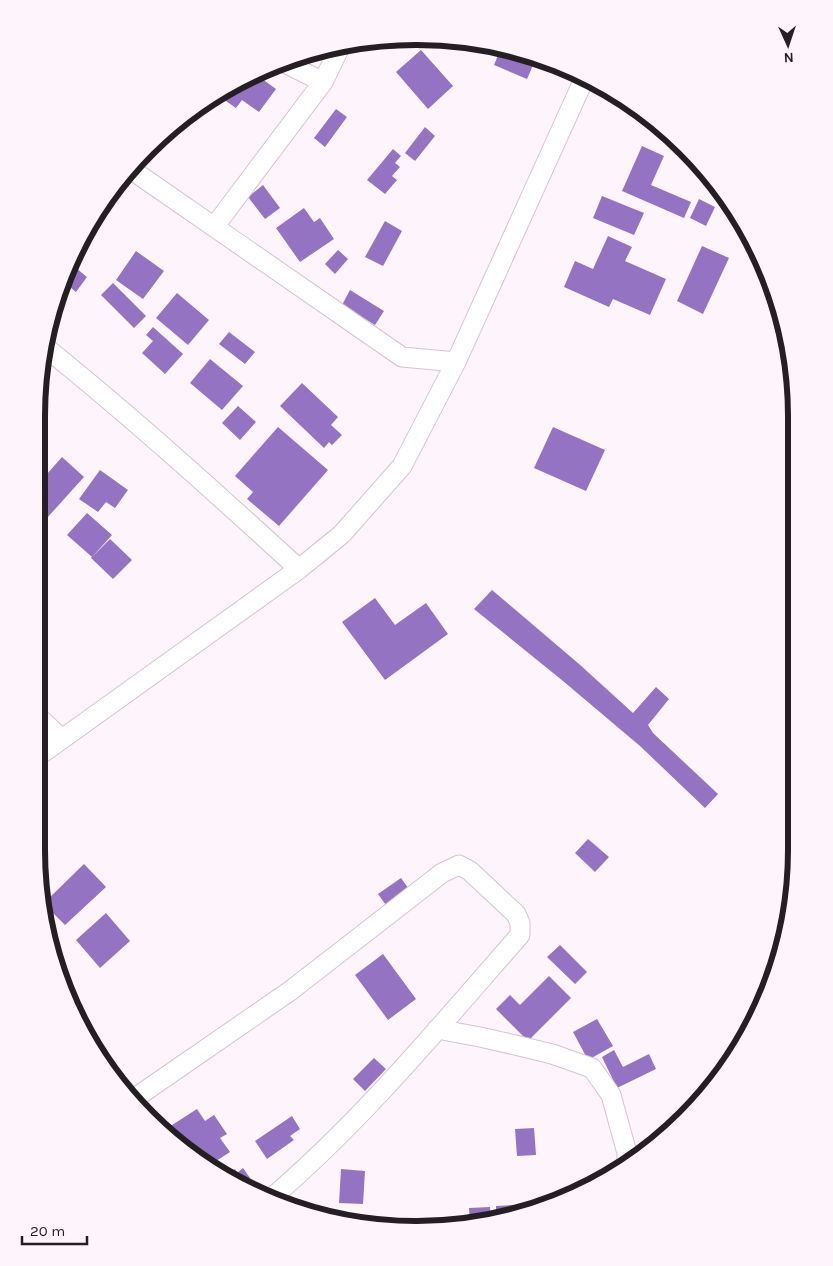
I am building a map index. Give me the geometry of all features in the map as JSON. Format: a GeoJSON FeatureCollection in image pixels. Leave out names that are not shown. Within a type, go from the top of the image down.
{"type":"FeatureCollection","features":[{"type":"Feature","properties":{"kind":"street"},"geometry":{"type":"LineString","coordinates":[[214,227],[323,82],[337,54]]}},
{"type":"Feature","properties":{"kind":"street"},"geometry":{"type":"LineString","coordinates":[[292,67],[323,82]]}},
{"type":"Feature","properties":{"kind":"street"},"geometry":{"type":"LineString","coordinates":[[45,751],[299,569],[342,534],[402,466],[456,362],[582,84]]}},
{"type":"Feature","properties":{"kind":"street"},"geometry":{"type":"LineString","coordinates":[[136,173],[402,357],[456,362]]}},
{"type":"Feature","properties":{"kind":"street"},"geometry":{"type":"LineString","coordinates":[[51,352],[202,480],[299,569]]}},
{"type":"Feature","properties":{"kind":"street"},"geometry":{"type":"LineString","coordinates":[[45,723],[62,739]]}},
{"type":"Feature","properties":{"kind":"street"},"geometry":{"type":"LineString","coordinates":[[138,1096],[290,991],[442,873],[459,865],[470,871],[516,914],[520,923],[520,935],[352,1123],[276,1194]]}},
{"type":"Feature","properties":{"kind":"street"},"geometry":{"type":"LineString","coordinates":[[437,1029],[480,1036],[552,1054],[592,1068],[611,1095],[627,1155]]}},
{"type":"Feature","properties":{"kind":"building"},"geometry":{"type":"Polygon","coordinates":[[[421,50],[453,86],[428,109],[396,72],[421,50]]]}},
{"type":"Feature","properties":{"kind":"building"},"geometry":{"type":"Polygon","coordinates":[[[498,54],[533,64],[527,79],[494,65],[498,54]]]}},
{"type":"Feature","properties":{"kind":"building"},"geometry":{"type":"Polygon","coordinates":[[[262,79],[276,89],[259,112],[242,100],[236,108],[224,100],[252,83],[262,79]]]}},
{"type":"Feature","properties":{"kind":"building"},"geometry":{"type":"Polygon","coordinates":[[[336,109],[347,117],[325,147],[314,138],[336,109]]]}},
{"type":"Feature","properties":{"kind":"building"},"geometry":{"type":"Polygon","coordinates":[[[425,127],[435,136],[415,161],[405,153],[425,127]]]}},
{"type":"Feature","properties":{"kind":"building"},"geometry":{"type":"Polygon","coordinates":[[[642,146],[664,156],[651,185],[691,202],[684,218],[622,191],[642,146]]]}},
{"type":"Feature","properties":{"kind":"building"},"geometry":{"type":"Polygon","coordinates":[[[393,149],[401,156],[395,163],[400,167],[392,176],[397,180],[385,194],[367,180],[393,149]]]}},
{"type":"Feature","properties":{"kind":"building"},"geometry":{"type":"Polygon","coordinates":[[[263,185],[280,208],[265,219],[248,197],[263,185]]]}},
{"type":"Feature","properties":{"kind":"building"},"geometry":{"type":"Polygon","coordinates":[[[602,196],[644,213],[634,235],[593,218],[602,196]]]}},
{"type":"Feature","properties":{"kind":"building"},"geometry":{"type":"Polygon","coordinates":[[[699,199],[715,207],[706,226],[690,218],[699,199]]]}},
{"type":"Feature","properties":{"kind":"building"},"geometry":{"type":"Polygon","coordinates":[[[304,208],[314,222],[320,218],[334,239],[300,262],[276,228],[304,208]]]}},
{"type":"Feature","properties":{"kind":"building"},"geometry":{"type":"Polygon","coordinates":[[[385,221],[402,231],[383,266],[365,257],[385,221]]]}},
{"type":"Feature","properties":{"kind":"building"},"geometry":{"type":"Polygon","coordinates":[[[608,236],[632,247],[625,261],[666,279],[650,315],[613,299],[609,307],[564,287],[575,261],[593,269],[608,236]]]}},
{"type":"Feature","properties":{"kind":"building"},"geometry":{"type":"Polygon","coordinates":[[[702,246],[729,258],[703,314],[677,301],[702,246]]]}},
{"type":"Feature","properties":{"kind":"building"},"geometry":{"type":"Polygon","coordinates":[[[338,250],[348,259],[335,274],[325,264],[338,250]]]}},
{"type":"Feature","properties":{"kind":"building"},"geometry":{"type":"Polygon","coordinates":[[[136,251],[164,271],[143,299],[116,280],[136,251]]]}},
{"type":"Feature","properties":{"kind":"building"},"geometry":{"type":"Polygon","coordinates":[[[76,268],[87,277],[76,292],[69,286],[76,268]]]}},
{"type":"Feature","properties":{"kind":"building"},"geometry":{"type":"Polygon","coordinates":[[[113,283],[146,316],[134,328],[101,295],[113,283]]]}},
{"type":"Feature","properties":{"kind":"building"},"geometry":{"type":"Polygon","coordinates":[[[350,290],[384,311],[375,325],[342,305],[350,290]]]}},
{"type":"Feature","properties":{"kind":"building"},"geometry":{"type":"Polygon","coordinates":[[[177,293],[209,320],[188,345],[156,318],[177,293]]]}},
{"type":"Feature","properties":{"kind":"building"},"geometry":{"type":"Polygon","coordinates":[[[153,327],[183,354],[165,374],[142,353],[153,341],[146,335],[153,327]]]}},
{"type":"Feature","properties":{"kind":"building"},"geometry":{"type":"Polygon","coordinates":[[[229,332],[255,352],[245,364],[219,344],[229,332]]]}},
{"type":"Feature","properties":{"kind":"building"},"geometry":{"type":"Polygon","coordinates":[[[210,359],[243,386],[222,410],[190,383],[210,359]]]}},
{"type":"Feature","properties":{"kind":"building"},"geometry":{"type":"Polygon","coordinates":[[[302,383],[338,417],[331,425],[342,435],[332,445],[329,442],[324,448],[280,406],[302,383]]]}},
{"type":"Feature","properties":{"kind":"building"},"geometry":{"type":"Polygon","coordinates":[[[238,406],[256,422],[240,440],[222,423],[238,406]]]}},
{"type":"Feature","properties":{"kind":"building"},"geometry":{"type":"Polygon","coordinates":[[[278,427],[328,470],[279,526],[247,499],[253,492],[235,476],[278,427]]]}},
{"type":"Feature","properties":{"kind":"building"},"geometry":{"type":"Polygon","coordinates":[[[553,427],[605,450],[586,491],[534,468],[553,427]]]}},
{"type":"Feature","properties":{"kind":"building"},"geometry":{"type":"Polygon","coordinates":[[[62,457],[84,477],[47,518],[45,516],[45,476],[62,457]]]}},
{"type":"Feature","properties":{"kind":"building"},"geometry":{"type":"Polygon","coordinates":[[[100,470],[128,490],[115,508],[106,502],[98,512],[79,499],[100,470]]]}},
{"type":"Feature","properties":{"kind":"building"},"geometry":{"type":"Polygon","coordinates":[[[87,513],[112,535],[92,557],[67,535],[87,513]]]}},
{"type":"Feature","properties":{"kind":"building"},"geometry":{"type":"Polygon","coordinates":[[[110,539],[132,560],[113,579],[91,558],[110,539]]]}},
{"type":"Feature","properties":{"kind":"building"},"geometry":{"type":"Polygon","coordinates":[[[492,590],[633,713],[656,687],[669,699],[648,725],[653,733],[718,794],[705,808],[640,746],[474,609],[492,590]]]}},
{"type":"Feature","properties":{"kind":"building"},"geometry":{"type":"Polygon","coordinates":[[[375,598],[395,625],[426,603],[448,634],[385,680],[342,622],[375,598]]]}},
{"type":"Feature","properties":{"kind":"building"},"geometry":{"type":"Polygon","coordinates":[[[588,839],[609,857],[595,872],[575,853],[588,839]]]}},
{"type":"Feature","properties":{"kind":"building"},"geometry":{"type":"Polygon","coordinates":[[[84,864],[106,887],[65,925],[50,910],[48,899],[84,864]]]}},
{"type":"Feature","properties":{"kind":"building"},"geometry":{"type":"Polygon","coordinates":[[[401,878],[411,892],[388,908],[378,894],[401,878]]]}},
{"type":"Feature","properties":{"kind":"building"},"geometry":{"type":"Polygon","coordinates":[[[106,913],[130,941],[100,968],[76,940],[106,913]]]}},
{"type":"Feature","properties":{"kind":"building"},"geometry":{"type":"Polygon","coordinates":[[[560,945],[587,972],[575,984],[547,957],[560,945]]]}},
{"type":"Feature","properties":{"kind":"building"},"geometry":{"type":"Polygon","coordinates":[[[383,954],[416,999],[388,1020],[355,975],[383,954]]]}},
{"type":"Feature","properties":{"kind":"building"},"geometry":{"type":"Polygon","coordinates":[[[549,976],[571,998],[528,1041],[496,1009],[510,995],[520,1005],[549,976]]]}},
{"type":"Feature","properties":{"kind":"building"},"geometry":{"type":"Polygon","coordinates":[[[597,1019],[613,1046],[588,1060],[573,1032],[597,1019]]]}},
{"type":"Feature","properties":{"kind":"building"},"geometry":{"type":"Polygon","coordinates":[[[614,1050],[623,1067],[649,1054],[656,1069],[617,1088],[602,1057],[614,1050]]]}},
{"type":"Feature","properties":{"kind":"building"},"geometry":{"type":"Polygon","coordinates":[[[374,1058],[386,1069],[365,1091],[353,1079],[374,1058]]]}},
{"type":"Feature","properties":{"kind":"building"},"geometry":{"type":"Polygon","coordinates":[[[197,1109],[205,1121],[214,1115],[227,1134],[220,1138],[230,1152],[216,1161],[170,1127],[197,1109]]]}},
{"type":"Feature","properties":{"kind":"building"},"geometry":{"type":"Polygon","coordinates":[[[292,1116],[300,1129],[290,1136],[294,1140],[267,1159],[255,1141],[292,1116]]]}},
{"type":"Feature","properties":{"kind":"building"},"geometry":{"type":"Polygon","coordinates":[[[534,1128],[536,1155],[517,1156],[515,1129],[534,1128]]]}},
{"type":"Feature","properties":{"kind":"building"},"geometry":{"type":"Polygon","coordinates":[[[243,1168],[250,1178],[248,1180],[232,1171],[235,1169],[237,1173],[243,1168]]]}},
{"type":"Feature","properties":{"kind":"building"},"geometry":{"type":"Polygon","coordinates":[[[341,1169],[365,1171],[363,1204],[339,1203],[341,1169]]]}},
{"type":"Feature","properties":{"kind":"building"},"geometry":{"type":"Polygon","coordinates":[[[525,1204],[496,1212],[496,1206],[525,1204]]]}},
{"type":"Feature","properties":{"kind":"building"},"geometry":{"type":"Polygon","coordinates":[[[490,1207],[490,1214],[470,1217],[469,1208],[490,1207]]]}}]}
